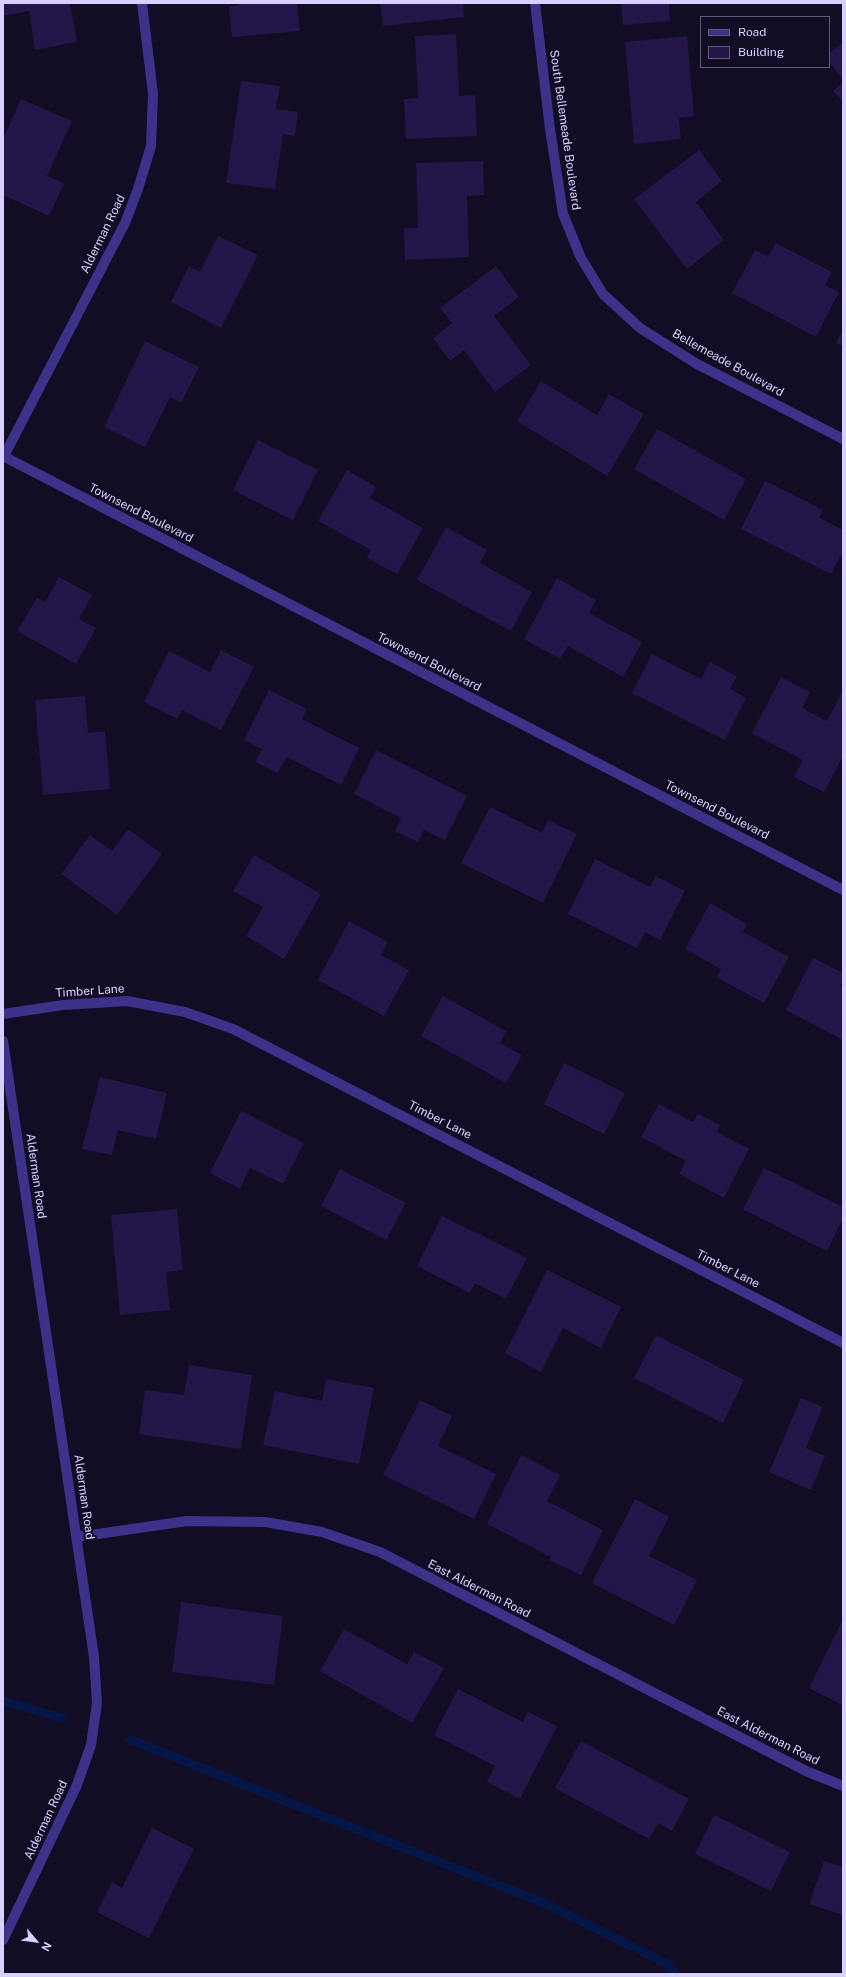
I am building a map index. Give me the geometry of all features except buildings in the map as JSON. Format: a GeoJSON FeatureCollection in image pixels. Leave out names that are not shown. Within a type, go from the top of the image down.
{"type":"FeatureCollection","features":[{"type":"Feature","properties":{"kind":"street","name":"Alderman Road"},"geometry":{"type":"LineString","coordinates":[[3,457],[125,223],[138,190],[151,146],[153,94],[142,3]]}},
{"type":"Feature","properties":{"kind":"street","name":"South Bellemeade Boulevard"},"geometry":{"type":"LineString","coordinates":[[535,3],[550,129],[564,214],[581,258]]}},
{"type":"Feature","properties":{"kind":"street","name":"Bellemeade Boulevard"},"geometry":{"type":"LineString","coordinates":[[581,258],[603,294],[640,328],[697,364],[843,439]]}},
{"type":"Feature","properties":{"kind":"street","name":"Townsend Boulevard"},"geometry":{"type":"LineString","coordinates":[[3,457],[843,890]]}},
{"type":"Feature","properties":{"kind":"street","name":"Timber Lane"},"geometry":{"type":"LineString","coordinates":[[3,1014],[63,1005],[127,1001],[185,1012],[233,1029],[843,1343]]}},
{"type":"Feature","properties":{"kind":"street","name":"Alderman Road"},"geometry":{"type":"LineString","coordinates":[[3,1041],[94,1657],[97,1703],[91,1745],[77,1785],[3,1940]]}},
{"type":"Feature","properties":{"kind":"street","name":"East Alderman Road"},"geometry":{"type":"LineString","coordinates":[[76,1537],[187,1521],[265,1522],[322,1532],[380,1552],[806,1771],[843,1786]]}},
{"type":"Feature","properties":{"kind":"waterway"},"geometry":{"type":"LineString","coordinates":[[3,1701],[62,1718]]}},
{"type":"Feature","properties":{"kind":"waterway"},"geometry":{"type":"LineString","coordinates":[[131,1740],[546,1904],[668,1964],[675,1974]]}}]}
